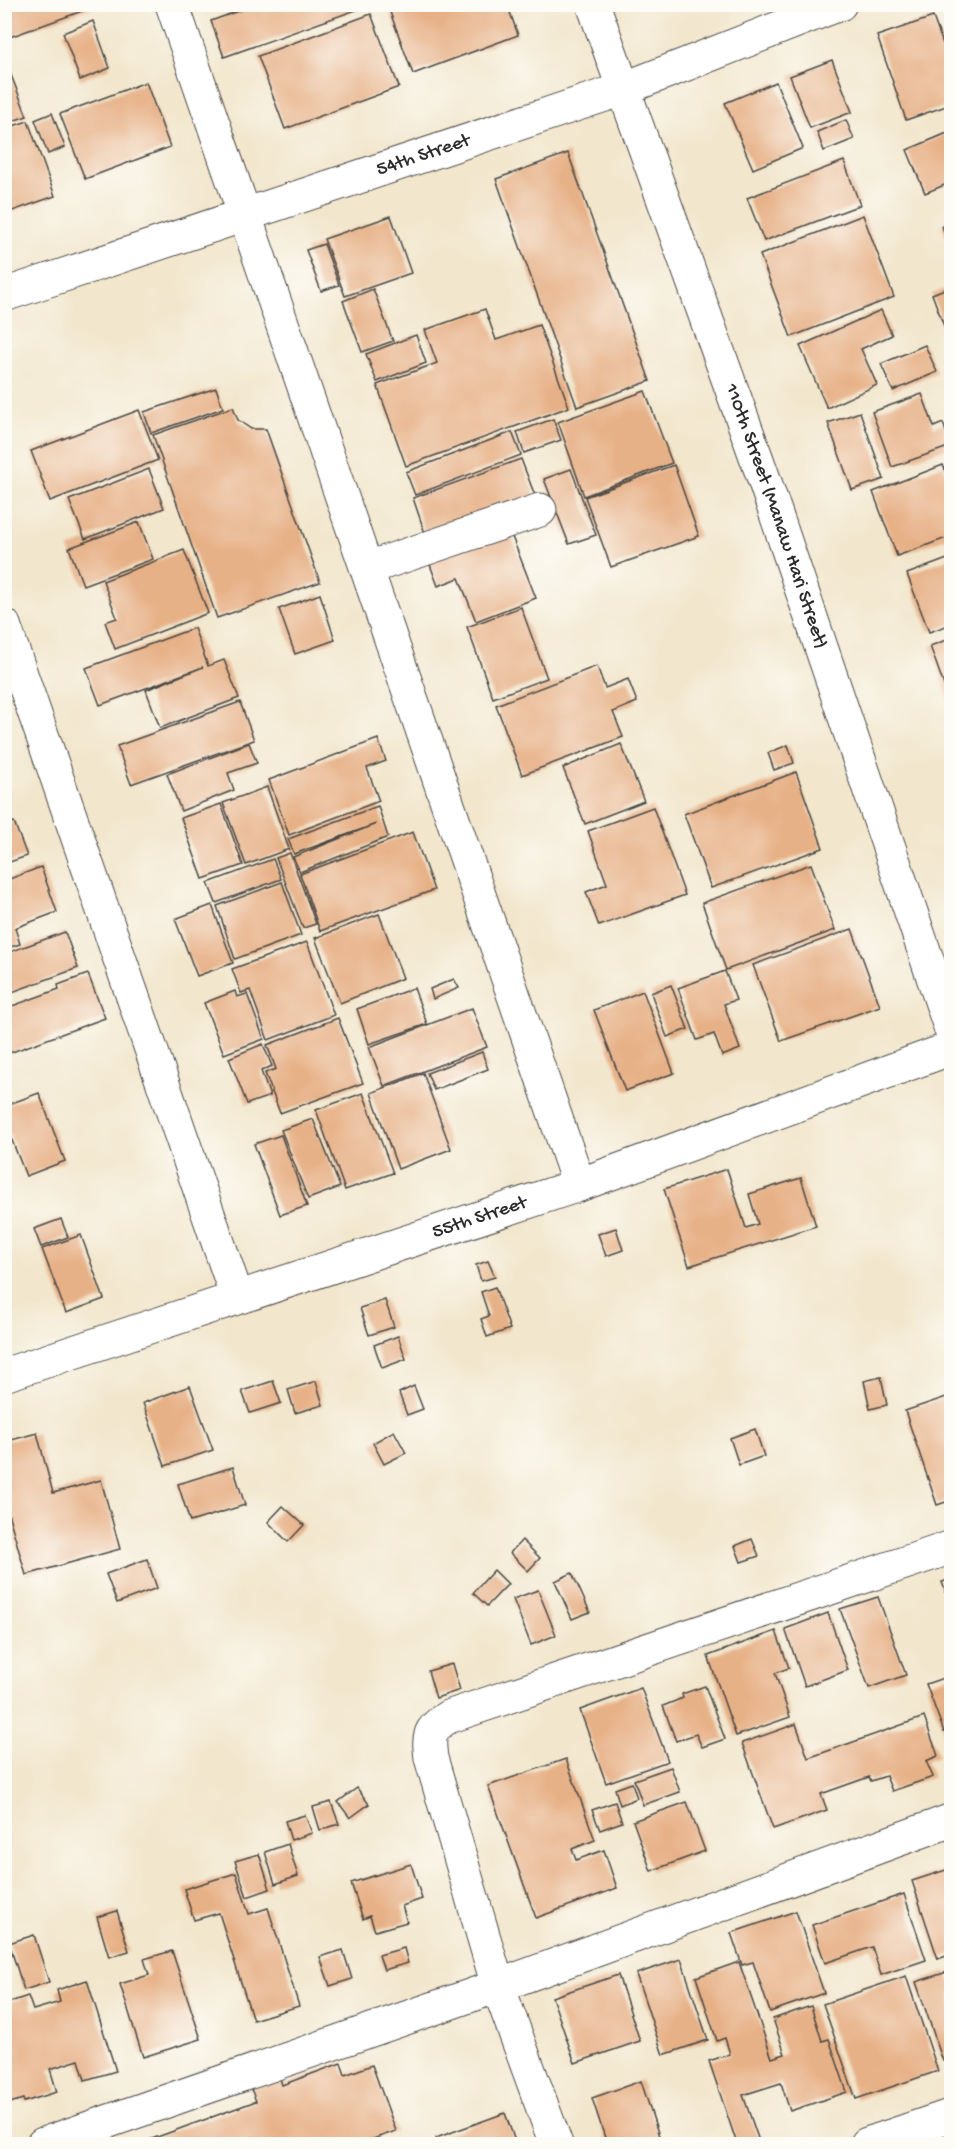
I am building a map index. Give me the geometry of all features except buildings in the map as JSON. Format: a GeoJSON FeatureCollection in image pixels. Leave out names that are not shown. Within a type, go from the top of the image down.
{"type":"FeatureCollection","features":[{"type":"Feature","properties":{"kind":"street"},"geometry":{"type":"LineString","coordinates":[[172,4],[579,1185]]}},
{"type":"Feature","properties":{"kind":"street","name":"110th Street (Manaw Hari Street)"},"geometry":{"type":"LineString","coordinates":[[593,4],[764,479],[951,1033]]}},
{"type":"Feature","properties":{"kind":"street","name":"54th Street"},"geometry":{"type":"LineString","coordinates":[[4,295],[623,88],[840,4]]}},
{"type":"Feature","properties":{"kind":"street"},"geometry":{"type":"LineString","coordinates":[[368,568],[540,510]]}},
{"type":"Feature","properties":{"kind":"street"},"geometry":{"type":"LineString","coordinates":[[4,625],[237,1297]]}},
{"type":"Feature","properties":{"kind":"street","name":"55th Street"},"geometry":{"type":"LineString","coordinates":[[4,1375],[579,1185],[951,1048]]}},
{"type":"Feature","properties":{"kind":"street"},"geometry":{"type":"LineString","coordinates":[[556,2145],[498,1986],[431,1758],[429,1742],[435,1726],[448,1717],[951,1546]]}},
{"type":"Feature","properties":{"kind":"street"},"geometry":{"type":"LineString","coordinates":[[43,2145],[498,1986],[951,1820]]}},
{"type":"Feature","properties":{"kind":"street"},"geometry":{"type":"LineString","coordinates":[[867,2145],[951,2115]]}}]}
